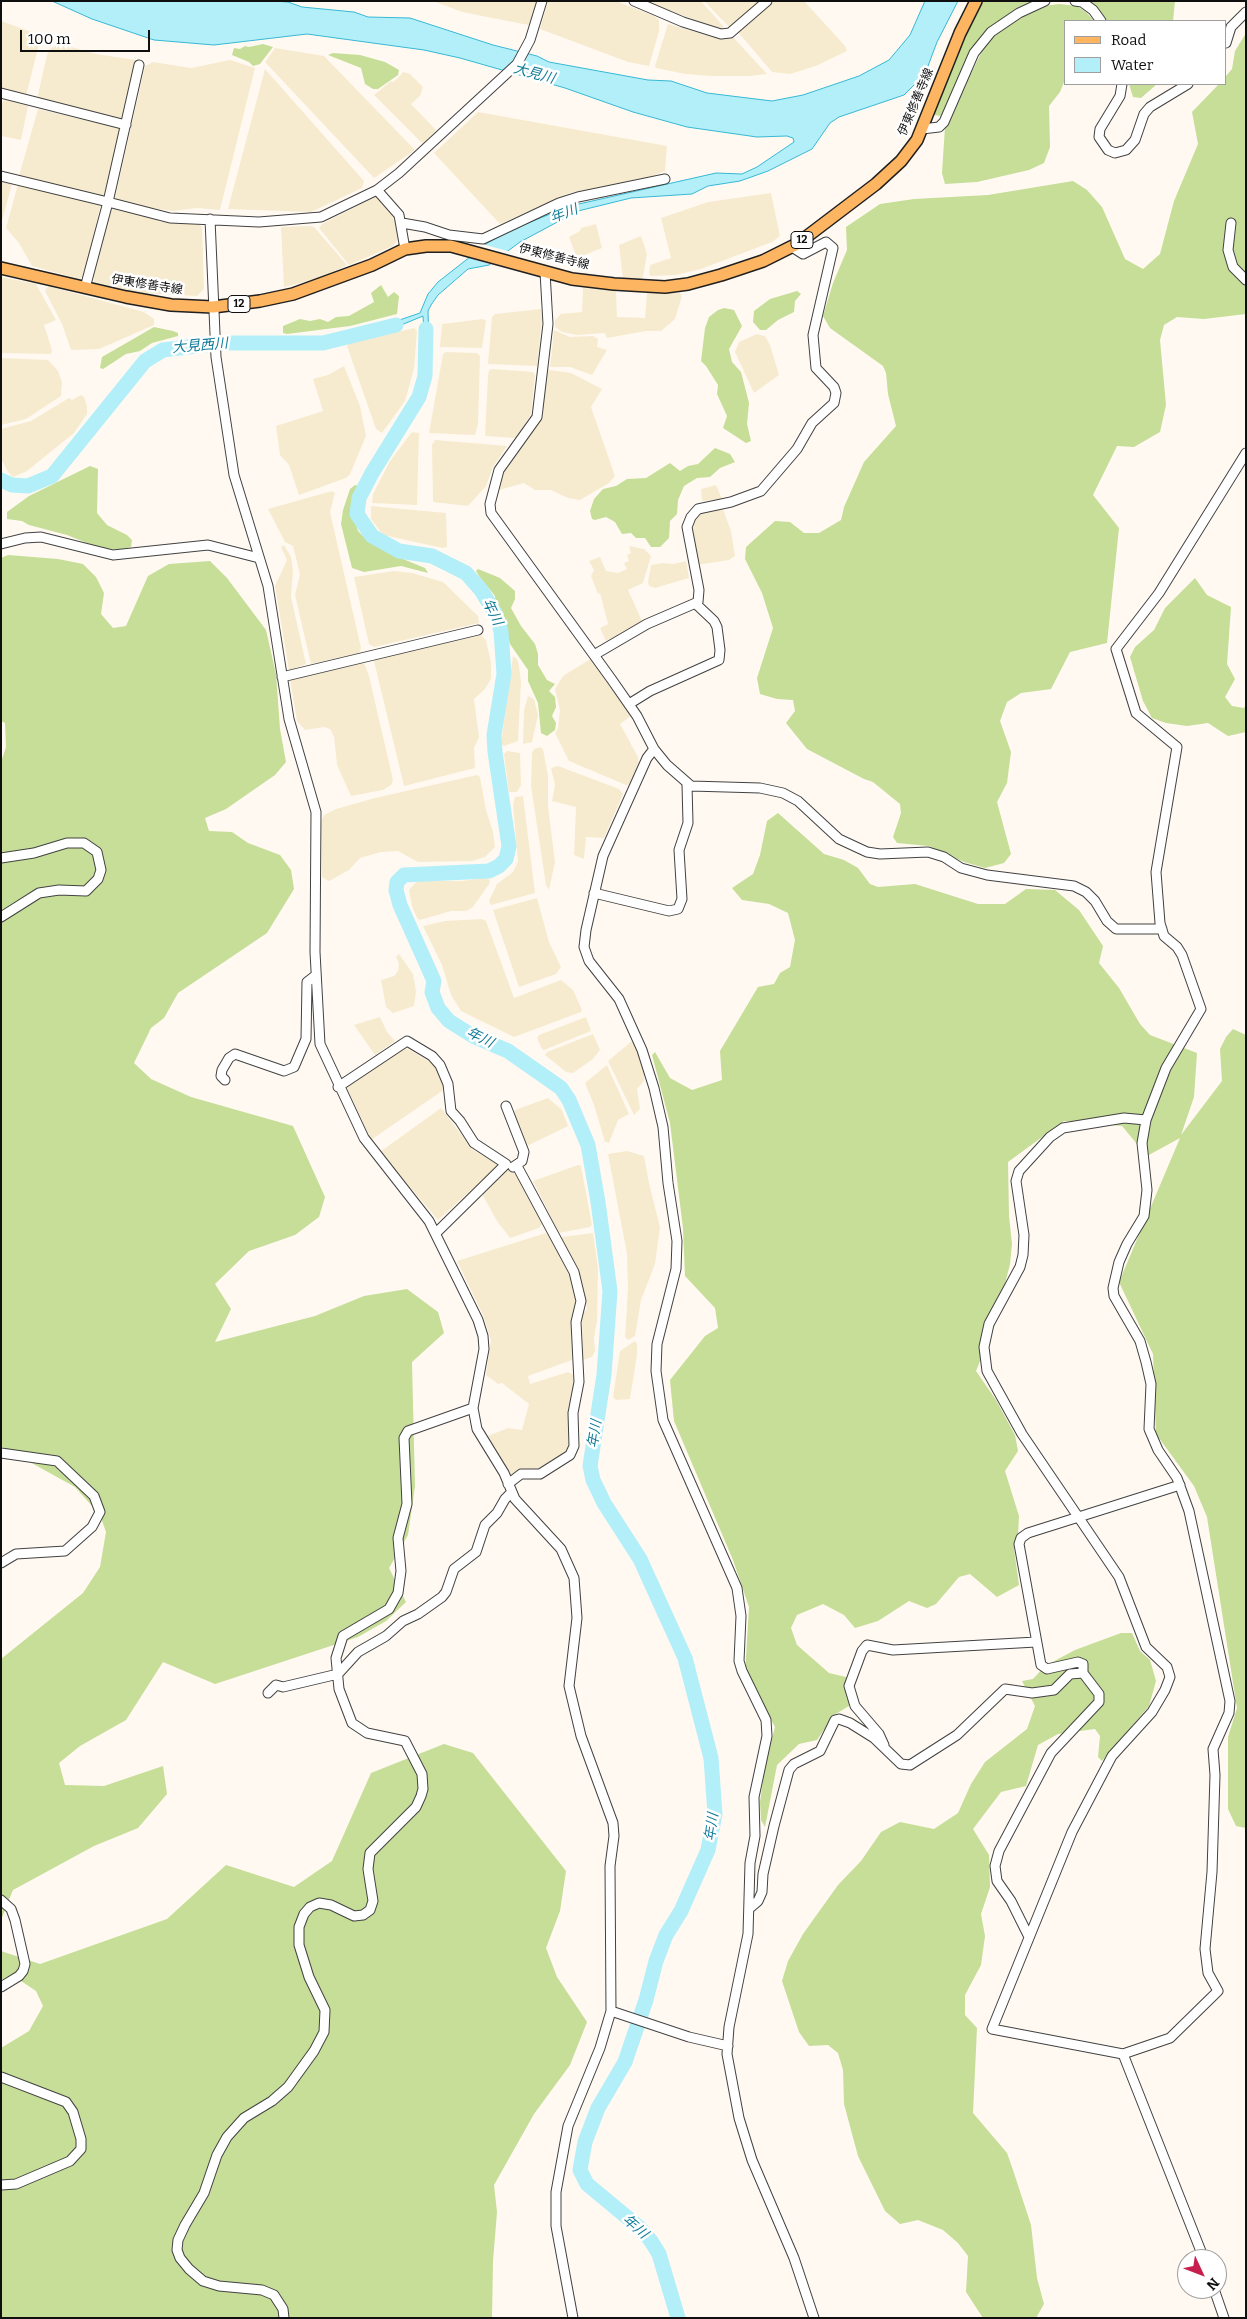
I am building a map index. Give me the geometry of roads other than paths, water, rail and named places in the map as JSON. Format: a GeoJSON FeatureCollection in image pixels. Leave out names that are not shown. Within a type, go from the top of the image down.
{"type":"FeatureCollection","features":[{"type":"Feature","properties":{"kind":"main road","name":"伊東修善寺線"},"geometry":{"type":"LineString","coordinates":[[1,268],[171,305],[212,307],[260,301],[293,294],[372,265],[405,249],[440,245],[470,250],[572,279],[614,284],[672,286],[688,284],[763,261],[792,246],[882,178],[901,161],[917,140],[960,33],[976,1]]}},
{"type":"Feature","properties":{"kind":"street"},"geometry":{"type":"LineString","coordinates":[[1,176],[170,218],[259,222],[309,220],[339,210],[377,190],[399,173],[517,64],[530,40],[542,1]]}},
{"type":"Feature","properties":{"kind":"street"},"geometry":{"type":"LineString","coordinates":[[634,1],[682,22],[721,34],[730,33],[767,1]]}},
{"type":"Feature","properties":{"kind":"street"},"geometry":{"type":"LineString","coordinates":[[922,129],[939,127],[944,122],[974,53],[991,32],[1019,14],[1045,1]]}},
{"type":"Feature","properties":{"kind":"street"},"geometry":{"type":"LineString","coordinates":[[1075,1],[1082,2],[1093,10],[1100,20]]}},
{"type":"Feature","properties":{"kind":"street"},"geometry":{"type":"LineString","coordinates":[[1227,40],[1231,27],[1246,12]]}},
{"type":"Feature","properties":{"kind":"street"},"geometry":{"type":"LineString","coordinates":[[86,288],[108,202],[139,65]]}},
{"type":"Feature","properties":{"kind":"street"},"geometry":{"type":"LineString","coordinates":[[1122,85],[1118,102],[1100,128],[1099,137],[1108,150],[1115,153],[1126,150],[1135,140],[1144,114],[1150,107],[1186,85]]}},
{"type":"Feature","properties":{"kind":"street"},"geometry":{"type":"LineString","coordinates":[[1,93],[126,125]]}},
{"type":"Feature","properties":{"kind":"street"},"geometry":{"type":"LineString","coordinates":[[402,223],[425,227],[449,235],[483,239],[559,203],[665,179]]}},
{"type":"Feature","properties":{"kind":"street"},"geometry":{"type":"LineString","coordinates":[[377,190],[399,215],[402,223],[405,249]]}},
{"type":"Feature","properties":{"kind":"street"},"geometry":{"type":"LineString","coordinates":[[210,219],[212,307],[216,358],[234,475],[268,586],[289,719],[316,812],[316,974],[320,1044],[338,1087],[364,1138],[424,1213],[478,1320],[483,1336],[481,1366],[473,1408],[477,1429],[524,1509],[561,1549],[571,1566],[574,1578],[577,1618],[569,1686],[581,1736],[613,1823],[610,1866],[611,2011],[597,2056],[568,2126],[556,2192],[556,2226],[573,2318]]}},
{"type":"Feature","properties":{"kind":"street"},"geometry":{"type":"LineString","coordinates":[[1231,223],[1228,250],[1233,267],[1246,280]]}},
{"type":"Feature","properties":{"kind":"street"},"geometry":{"type":"LineString","coordinates":[[594,655],[647,624],[696,604],[699,598],[699,590],[687,527],[691,516],[698,509],[732,502],[761,491],[797,449],[812,423],[834,403],[836,398],[834,387],[819,373],[814,356],[813,334],[833,248],[826,242],[803,254],[792,246]]}},
{"type":"Feature","properties":{"kind":"street"},"geometry":{"type":"LineString","coordinates":[[545,272],[548,324],[537,417],[499,470],[490,504],[491,513],[629,704],[654,749],[687,785],[688,823],[679,850],[682,899],[678,909],[669,911],[594,893]]}},
{"type":"Feature","properties":{"kind":"street"},"geometry":{"type":"LineString","coordinates":[[1146,1120],[1124,1118],[1068,1126],[1056,1132],[1018,1171],[1016,1181],[1024,1235],[1023,1255],[1020,1267],[989,1324],[986,1335],[984,1364],[1026,1442],[1079,1516],[1119,1577],[1146,1647],[1168,1667],[1170,1676],[1165,1690],[1152,1712],[1112,1756],[1072,1832],[992,2029],[1123,2054],[1170,2038],[1218,1991],[1208,1974],[1205,1949],[1212,1872],[1216,1775],[1213,1749],[1229,1713],[1230,1701],[1189,1511],[1180,1485],[1150,1435],[1151,1384],[1146,1362],[1140,1341],[1114,1296],[1113,1288],[1119,1262],[1127,1244],[1144,1216],[1147,1190],[1142,1143],[1146,1120],[1166,1068],[1200,1009],[1182,955],[1177,947],[1164,936],[1156,872],[1177,747],[1136,713],[1116,649],[1158,594],[1246,453]]}},
{"type":"Feature","properties":{"kind":"street"},"geometry":{"type":"LineString","coordinates":[[1,544],[25,538],[41,537],[113,555],[208,546],[260,558]]}},
{"type":"Feature","properties":{"kind":"street"},"geometry":{"type":"LineString","coordinates":[[629,704],[658,687],[719,660],[720,650],[717,627],[714,621],[696,604]]}},
{"type":"Feature","properties":{"kind":"street"},"geometry":{"type":"LineString","coordinates":[[282,677],[478,630]]}},
{"type":"Feature","properties":{"kind":"street"},"geometry":{"type":"LineString","coordinates":[[654,749],[647,758],[603,856],[586,930],[584,947],[589,961],[618,999],[651,1074],[663,1127],[668,1183],[677,1241],[676,1268],[658,1344],[656,1371],[663,1420],[737,1588],[741,1616],[739,1661],[766,1720],[767,1736],[754,1797],[755,1836],[750,1863],[748,1934],[733,2008],[727,2054],[739,2118],[752,2160],[794,2258],[814,2318]]}},
{"type":"Feature","properties":{"kind":"street"},"geometry":{"type":"LineString","coordinates":[[687,785],[766,789],[783,793],[798,801],[839,839],[860,850],[880,854],[928,852],[979,874],[1068,884],[1086,892],[1095,901],[1107,921],[1116,929],[1162,929]]}},
{"type":"Feature","properties":{"kind":"street"},"geometry":{"type":"LineString","coordinates":[[1,858],[34,853],[66,843],[84,843],[97,852],[101,870],[98,879],[86,891],[59,890],[39,893],[1,917]]}},
{"type":"Feature","properties":{"kind":"street"},"geometry":{"type":"LineString","coordinates":[[225,1080],[221,1076],[222,1070],[229,1058],[235,1054],[284,1071],[294,1067],[306,1039],[307,982],[316,974]]}},
{"type":"Feature","properties":{"kind":"street"},"geometry":{"type":"LineString","coordinates":[[338,1087],[407,1041],[432,1056],[440,1065],[448,1084],[451,1111],[474,1143],[512,1167],[517,1166],[522,1161],[524,1152],[506,1106]]}},
{"type":"Feature","properties":{"kind":"street"},"geometry":{"type":"LineString","coordinates":[[436,1234],[506,1164]]}},
{"type":"Feature","properties":{"kind":"street"},"geometry":{"type":"LineString","coordinates":[[268,1693],[276,1685],[283,1686],[336,1675],[358,1652],[386,1636],[403,1621],[418,1614],[442,1597],[446,1592],[454,1570],[476,1552],[485,1525],[497,1513],[510,1488],[522,1474],[540,1474],[570,1455],[574,1446],[573,1413],[579,1382],[576,1314],[581,1301],[574,1272],[517,1166]]}},
{"type":"Feature","properties":{"kind":"street"},"geometry":{"type":"LineString","coordinates":[[284,2318],[283,2309],[274,2295],[262,2290],[219,2286],[203,2281],[188,2269],[180,2258],[178,2240],[204,2193],[217,2155],[227,2137],[244,2118],[272,2102],[288,2087],[314,2051],[324,2032],[325,2010],[309,1977],[299,1944],[299,1927],[304,1914],[310,1907],[319,1903],[331,1905],[354,1916],[363,1915],[370,1910],[373,1901],[368,1869],[370,1853],[382,1838],[411,1812],[422,1796],[422,1774],[405,1740],[373,1734],[357,1727],[348,1713],[336,1675],[336,1658],[343,1636],[389,1609],[398,1593],[401,1571],[398,1538],[407,1504],[404,1438],[408,1431],[473,1408]]}},
{"type":"Feature","properties":{"kind":"street"},"geometry":{"type":"LineString","coordinates":[[1,1453],[57,1462],[94,1496],[100,1512],[92,1527],[66,1551],[16,1554],[1,1563]]}},
{"type":"Feature","properties":{"kind":"street"},"geometry":{"type":"LineString","coordinates":[[1029,1936],[1011,1902],[997,1881],[995,1866],[999,1851],[1051,1753],[1098,1702],[1099,1694],[1083,1673],[1083,1664],[1078,1662],[1047,1669],[1041,1665],[1018,1544],[1021,1538],[1028,1533],[1180,1485]]}},
{"type":"Feature","properties":{"kind":"street"},"geometry":{"type":"LineString","coordinates":[[884,1747],[879,1734],[855,1706],[849,1686],[862,1651],[868,1645],[893,1650],[1036,1642]]}},
{"type":"Feature","properties":{"kind":"street"},"geometry":{"type":"LineString","coordinates":[[750,1907],[758,1901],[762,1892],[763,1874],[784,1782],[794,1764],[820,1751],[835,1720],[838,1719],[874,1738],[901,1764],[910,1765],[957,1735],[1005,1689],[1032,1693],[1054,1690],[1070,1674],[1083,1673]]}},
{"type":"Feature","properties":{"kind":"street"},"geometry":{"type":"LineString","coordinates":[[1,1900],[11,1909],[13,1914],[25,1964],[19,1976],[1,1987]]}},
{"type":"Feature","properties":{"kind":"street"},"geometry":{"type":"LineString","coordinates":[[611,2011],[689,2037],[728,2046]]}},
{"type":"Feature","properties":{"kind":"street"},"geometry":{"type":"LineString","coordinates":[[1123,2054],[1200,2249]]}},
{"type":"Feature","properties":{"kind":"street"},"geometry":{"type":"LineString","coordinates":[[1,2077],[66,2102],[73,2112],[81,2140],[80,2149],[70,2161],[16,2184],[1,2185]]}},
{"type":"Feature","properties":{"kind":"street"},"geometry":{"type":"LineString","coordinates":[[1217,2299],[1224,2318]]}},
{"type":"Feature","properties":{"kind":"water","name":"大見川"},"geometry":{"type":"Polygon","coordinates":[[[52,1],[273,1],[288,2],[302,7],[354,12],[368,17],[410,18],[493,45],[537,56],[549,62],[648,80],[671,81],[707,93],[772,101],[803,95],[859,76],[889,60],[910,35],[925,1],[958,1],[937,42],[925,74],[904,95],[839,117],[830,123],[812,149],[768,171],[740,181],[708,186],[692,194],[631,198],[578,211],[520,242],[489,265],[468,269],[438,295],[431,305],[428,311],[429,349],[425,349],[423,316],[394,328],[377,332],[376,328],[420,313],[428,294],[438,282],[489,242],[513,229],[570,206],[716,173],[742,174],[757,167],[794,142],[793,138],[787,136],[757,137],[687,127],[633,112],[565,88],[460,58],[424,50],[307,34],[214,45],[154,40],[92,19],[52,1]]]}},
{"type":"Feature","properties":{"kind":"waterway","name":"大見西川"},"geometry":{"type":"LineString","coordinates":[[1,480],[12,485],[28,486],[52,476],[145,361],[163,350],[220,343],[323,343],[396,325]]}},
{"type":"Feature","properties":{"kind":"waterway","name":"年川"},"geometry":{"type":"LineString","coordinates":[[426,329],[425,376],[419,397],[372,473],[359,498],[357,514],[372,536],[399,551],[432,556],[466,573],[481,590],[495,613],[501,631],[504,674],[494,735],[495,752],[509,846],[506,859],[499,866],[489,871],[404,875],[397,882],[396,890],[400,905],[434,981],[432,992],[438,1008],[449,1021],[473,1036],[508,1051],[561,1088],[569,1100],[588,1145],[610,1291],[604,1375],[590,1466],[593,1480],[604,1503],[640,1559],[685,1658],[711,1758],[715,1814],[708,1850],[681,1911],[666,1935],[656,1961],[646,2000],[625,2062],[598,2108],[585,2142],[580,2170],[587,2184],[640,2228],[651,2241],[659,2254],[678,2318]]}}]}
